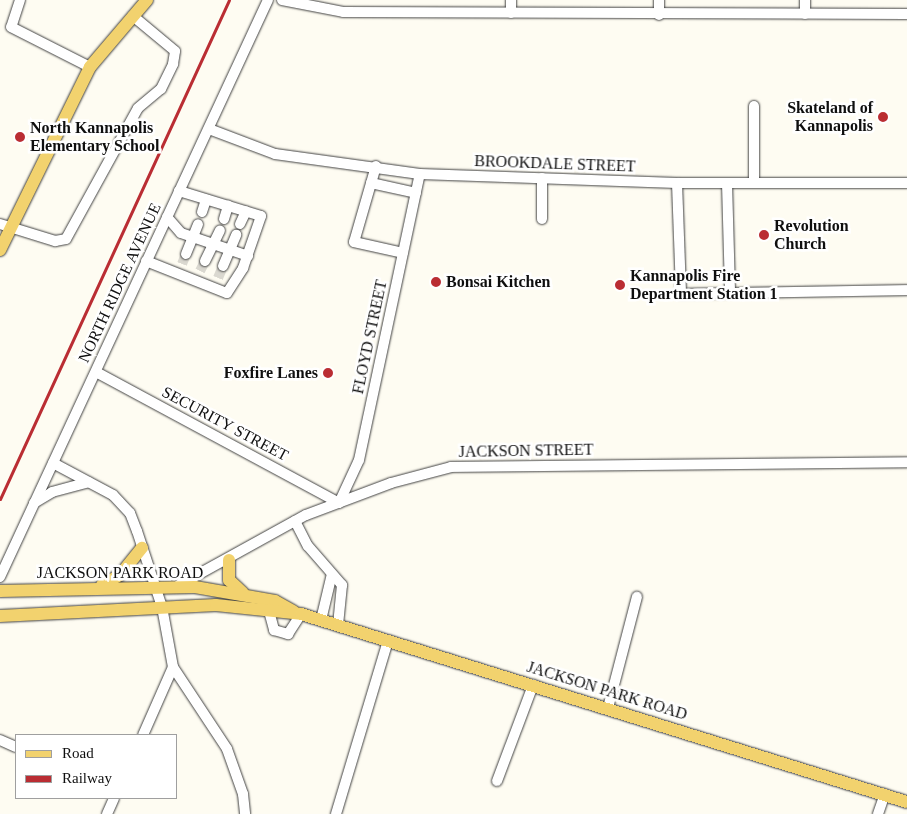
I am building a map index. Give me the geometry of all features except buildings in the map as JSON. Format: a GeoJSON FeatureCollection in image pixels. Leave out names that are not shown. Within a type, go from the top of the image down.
{"type":"FeatureCollection","features":[{"type":"Feature","properties":{"kind":"main road"},"geometry":{"type":"LineString","coordinates":[[0,250],[5,226],[90,67],[147,0]]}},
{"type":"Feature","properties":{"kind":"main road"},"geometry":{"type":"LineString","coordinates":[[92,587],[112,581],[142,548]]}},
{"type":"Feature","properties":{"kind":"main road"},"geometry":{"type":"LineString","coordinates":[[229,560],[228,580],[246,594]]}},
{"type":"Feature","properties":{"kind":"main road","name":"JACKSON PARK ROAD"},"geometry":{"type":"LineString","coordinates":[[0,591],[172,586],[246,594],[275,601],[299,613],[321,620],[907,802]]}},
{"type":"Feature","properties":{"kind":"main road","name":"JACKSON PARK ROAD"},"geometry":{"type":"LineString","coordinates":[[0,616],[232,605],[269,611],[299,613]]}},
{"type":"Feature","properties":{"kind":"street"},"geometry":{"type":"LineString","coordinates":[[20,0],[11,27],[90,67]]}},
{"type":"Feature","properties":{"kind":"street","name":"NORTH RIDGE AVENUE"},"geometry":{"type":"LineString","coordinates":[[2,572],[268,0]]}},
{"type":"Feature","properties":{"kind":"street"},"geometry":{"type":"LineString","coordinates":[[282,0],[343,12],[659,15],[907,14]]}},
{"type":"Feature","properties":{"kind":"street"},"geometry":{"type":"LineString","coordinates":[[511,0],[511,13]]}},
{"type":"Feature","properties":{"kind":"street"},"geometry":{"type":"LineString","coordinates":[[659,0],[659,15]]}},
{"type":"Feature","properties":{"kind":"street"},"geometry":{"type":"LineString","coordinates":[[805,0],[805,14]]}},
{"type":"Feature","properties":{"kind":"street"},"geometry":{"type":"LineString","coordinates":[[5,226],[55,241],[66,239],[138,108],[161,89],[176,51],[133,16]]}},
{"type":"Feature","properties":{"kind":"street"},"geometry":{"type":"LineString","coordinates":[[754,106],[754,183]]}},
{"type":"Feature","properties":{"kind":"street","name":"BROOKDALE STREET"},"geometry":{"type":"LineString","coordinates":[[209,129],[275,154],[376,166],[420,174],[677,183],[907,184]]}},
{"type":"Feature","properties":{"kind":"street"},"geometry":{"type":"LineString","coordinates":[[376,166],[354,242],[403,253]]}},
{"type":"Feature","properties":{"kind":"street","name":"FLOYD STREET"},"geometry":{"type":"LineString","coordinates":[[339,503],[359,460],[420,174]]}},
{"type":"Feature","properties":{"kind":"street"},"geometry":{"type":"LineString","coordinates":[[542,178],[542,219]]}},
{"type":"Feature","properties":{"kind":"street"},"geometry":{"type":"LineString","coordinates":[[371,183],[416,193]]}},
{"type":"Feature","properties":{"kind":"street"},"geometry":{"type":"LineString","coordinates":[[677,183],[681,294],[907,290]]}},
{"type":"Feature","properties":{"kind":"street"},"geometry":{"type":"LineString","coordinates":[[727,183],[730,293]]}},
{"type":"Feature","properties":{"kind":"street"},"geometry":{"type":"LineString","coordinates":[[146,261],[180,269],[195,281],[227,293],[248,256],[261,216],[179,191]]}},
{"type":"Feature","properties":{"kind":"street"},"geometry":{"type":"LineString","coordinates":[[202,212],[206,200]]}},
{"type":"Feature","properties":{"kind":"street"},"geometry":{"type":"LineString","coordinates":[[224,219],[228,206]]}},
{"type":"Feature","properties":{"kind":"street"},"geometry":{"type":"LineString","coordinates":[[240,224],[246,211]]}},
{"type":"Feature","properties":{"kind":"street"},"geometry":{"type":"LineString","coordinates":[[167,217],[181,233],[248,256]]}},
{"type":"Feature","properties":{"kind":"street"},"geometry":{"type":"LineString","coordinates":[[186,254],[198,224]]}},
{"type":"Feature","properties":{"kind":"street"},"geometry":{"type":"LineString","coordinates":[[205,260],[220,230]]}},
{"type":"Feature","properties":{"kind":"street"},"geometry":{"type":"LineString","coordinates":[[223,266],[236,235]]}},
{"type":"Feature","properties":{"kind":"street"},"geometry":{"type":"LineString","coordinates":[[195,281],[200,271]]}},
{"type":"Feature","properties":{"kind":"street"},"geometry":{"type":"LineString","coordinates":[[214,288],[218,278]]}},
{"type":"Feature","properties":{"kind":"street","name":"SECURITY STREET"},"geometry":{"type":"LineString","coordinates":[[96,372],[339,503]]}},
{"type":"Feature","properties":{"kind":"street","name":"JACKSON STREET"},"geometry":{"type":"LineString","coordinates":[[172,586],[192,581],[295,522],[339,503],[450,467],[907,462]]}},
{"type":"Feature","properties":{"kind":"street"},"geometry":{"type":"LineString","coordinates":[[54,463],[123,504],[142,548],[162,607],[173,667],[227,750],[243,794],[245,814]]}},
{"type":"Feature","properties":{"kind":"street"},"geometry":{"type":"LineString","coordinates":[[33,503],[52,492],[88,482]]}},
{"type":"Feature","properties":{"kind":"street"},"geometry":{"type":"LineString","coordinates":[[295,522],[308,546],[342,585],[344,596],[338,625]]}},
{"type":"Feature","properties":{"kind":"street"},"geometry":{"type":"LineString","coordinates":[[321,620],[332,574]]}},
{"type":"Feature","properties":{"kind":"street"},"geometry":{"type":"LineString","coordinates":[[608,708],[637,597]]}},
{"type":"Feature","properties":{"kind":"street"},"geometry":{"type":"LineString","coordinates":[[269,611],[274,630],[288,634],[299,613]]}},
{"type":"Feature","properties":{"kind":"street"},"geometry":{"type":"LineString","coordinates":[[336,814],[388,641]]}},
{"type":"Feature","properties":{"kind":"street"},"geometry":{"type":"LineString","coordinates":[[143,734],[173,667]]}},
{"type":"Feature","properties":{"kind":"street"},"geometry":{"type":"LineString","coordinates":[[497,781],[533,685]]}},
{"type":"Feature","properties":{"kind":"street"},"geometry":{"type":"LineString","coordinates":[[0,740],[15,747]]}},
{"type":"Feature","properties":{"kind":"street"},"geometry":{"type":"LineString","coordinates":[[878,814],[885,794]]}},
{"type":"Feature","properties":{"kind":"street"},"geometry":{"type":"LineString","coordinates":[[107,814],[114,799]]}},
{"type":"Feature","properties":{"kind":"tunnel"},"geometry":{"type":"LineString","coordinates":[[182,264],[186,254]]}},
{"type":"Feature","properties":{"kind":"tunnel"},"geometry":{"type":"LineString","coordinates":[[200,271],[205,261]]}},
{"type":"Feature","properties":{"kind":"tunnel"},"geometry":{"type":"LineString","coordinates":[[218,278],[223,266]]}},
{"type":"Feature","properties":{"kind":"railway"},"geometry":{"type":"LineString","coordinates":[[0,499],[229,0]]}},
{"type":"Feature","properties":{"kind":"place","name":"Skateland of Kannapolis"},"geometry":{"type":"Point","coordinates":[883,117]}},
{"type":"Feature","properties":{"kind":"place","name":"North Kannapolis Elementary School"},"geometry":{"type":"Point","coordinates":[20,137]}},
{"type":"Feature","properties":{"kind":"place","name":"Revolution Church"},"geometry":{"type":"Point","coordinates":[764,235]}},
{"type":"Feature","properties":{"kind":"place","name":"Bonsai Kitchen"},"geometry":{"type":"Point","coordinates":[436,282]}},
{"type":"Feature","properties":{"kind":"place","name":"Kannapolis Fire Department Station 1"},"geometry":{"type":"Point","coordinates":[620,285]}},
{"type":"Feature","properties":{"kind":"place","name":"Foxfire Lanes"},"geometry":{"type":"Point","coordinates":[328,373]}}]}
